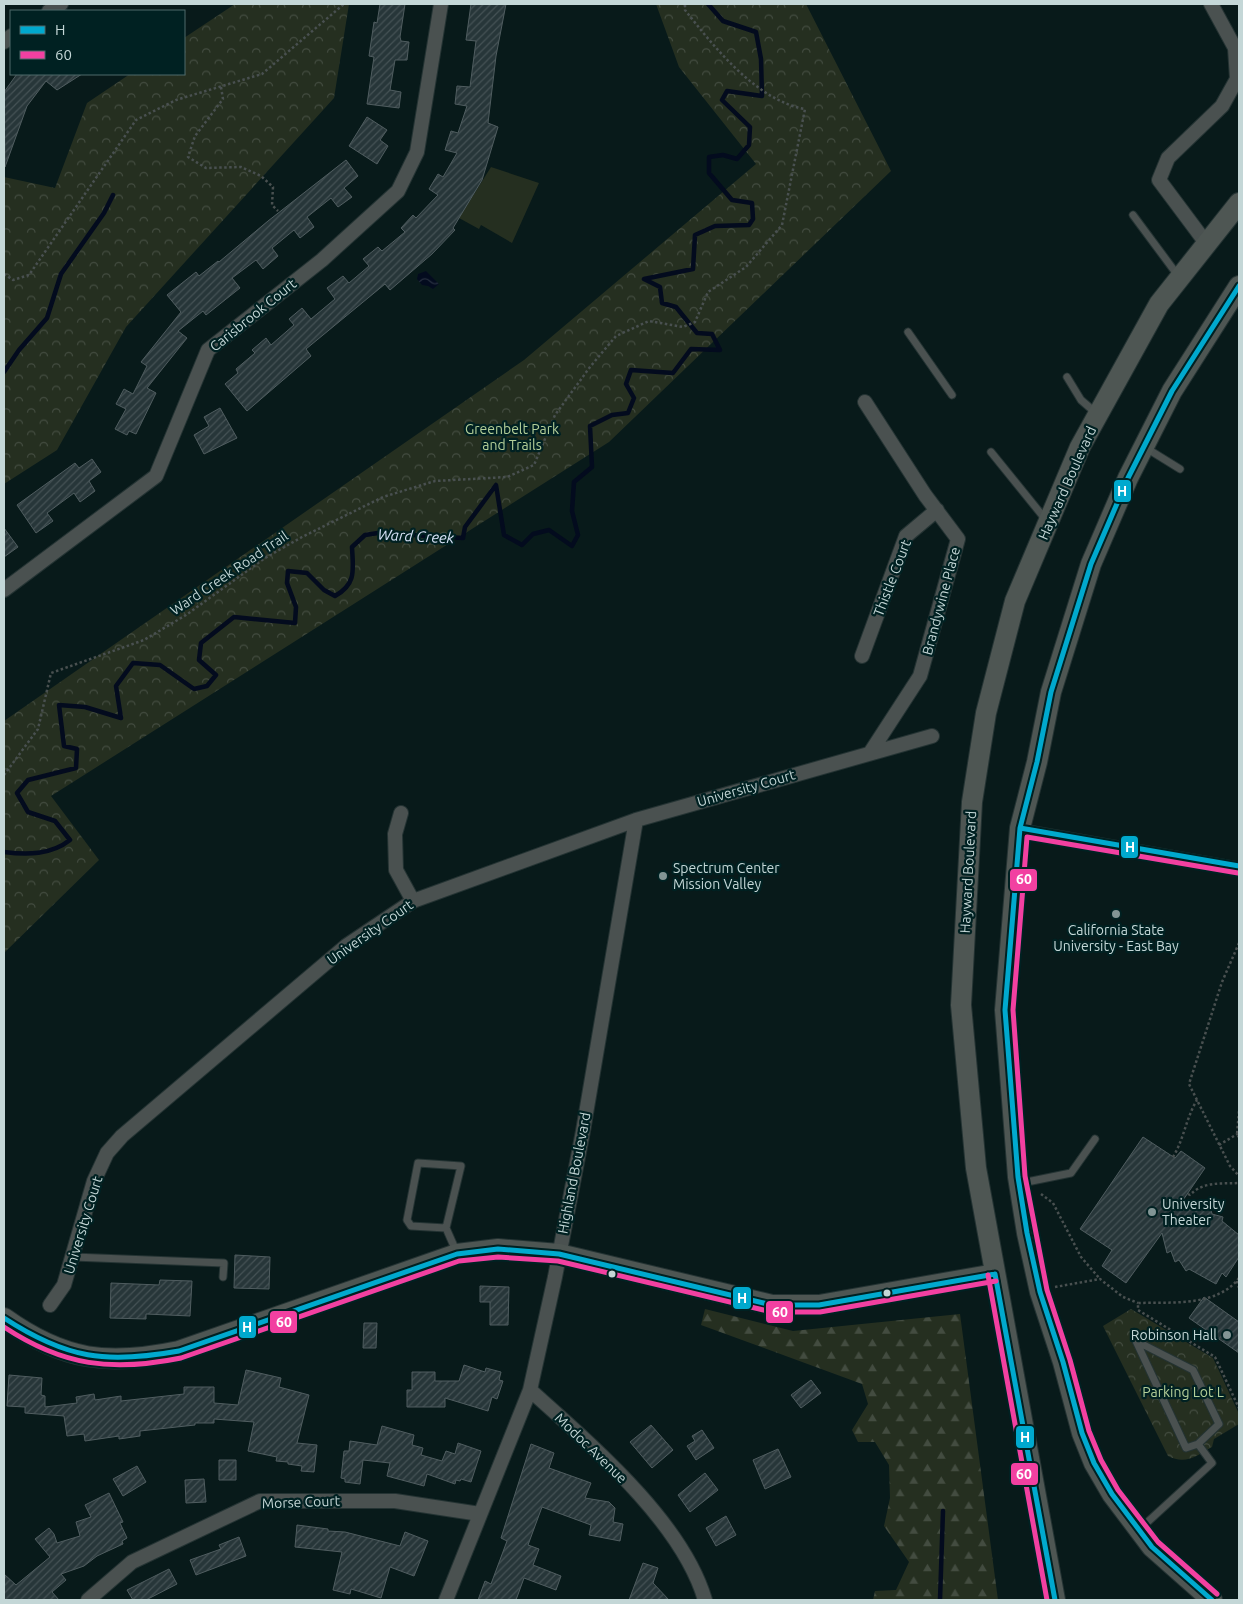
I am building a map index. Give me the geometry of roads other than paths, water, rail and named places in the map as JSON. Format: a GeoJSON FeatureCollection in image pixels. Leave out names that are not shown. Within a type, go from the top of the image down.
{"type":"FeatureCollection","features":[{"type":"Feature","properties":{"kind":"street","name":"Carisbrook Court"},"geometry":{"type":"LineString","coordinates":[[4,590],[156,476],[208,350],[322,260],[398,191],[418,152],[441,4]]}},
{"type":"Feature","properties":{"kind":"street"},"geometry":{"type":"LineString","coordinates":[[1206,243],[1159,180],[1168,158],[1222,106],[1237,79],[1235,48],[1211,4]]}},
{"type":"Feature","properties":{"kind":"street","name":"Hayward Boulevard"},"geometry":{"type":"LineString","coordinates":[[1055,1600],[976,1168],[961,1005],[972,802],[986,713],[1016,601],[1080,447],[1159,304],[1239,203]]}},
{"type":"Feature","properties":{"kind":"street"},"geometry":{"type":"LineString","coordinates":[[1212,1600],[1152,1547],[1112,1494],[1094,1463],[1082,1433],[1063,1362],[1040,1292],[1019,1184],[1005,1010],[1020,828],[1037,762],[1051,692],[1091,564],[1128,478],[1172,391],[1239,286]]}},
{"type":"Feature","properties":{"kind":"street","name":"Brandywine Place"},"geometry":{"type":"LineString","coordinates":[[865,402],[925,495],[958,539],[920,676],[870,753]]}},
{"type":"Feature","properties":{"kind":"street","name":"Thistle Court"},"geometry":{"type":"LineString","coordinates":[[862,656],[906,536],[937,510]]}},
{"type":"Feature","properties":{"kind":"street","name":"University Court"},"geometry":{"type":"LineString","coordinates":[[50,1305],[64,1285],[94,1180],[107,1153],[122,1136],[346,946],[413,901],[636,820],[932,736]]}},
{"type":"Feature","properties":{"kind":"street"},"geometry":{"type":"LineString","coordinates":[[401,813],[395,834],[396,870],[413,901]]}},
{"type":"Feature","properties":{"kind":"street","name":"Highland Boulevard"},"geometry":{"type":"LineString","coordinates":[[446,1600],[530,1390],[583,1131],[636,820]]}},
{"type":"Feature","properties":{"kind":"street"},"geometry":{"type":"LineString","coordinates":[[4,1318],[20,1330],[61,1351],[98,1359],[142,1359],[179,1351],[457,1254],[498,1249],[559,1254],[772,1306],[819,1305],[995,1274]]}},
{"type":"Feature","properties":{"kind":"street","name":"Modoc Avenue"},"geometry":{"type":"LineString","coordinates":[[530,1390],[651,1506],[685,1557],[705,1600]]}},
{"type":"Feature","properties":{"kind":"street","name":"Morse Court"},"geometry":{"type":"LineString","coordinates":[[88,1600],[132,1562],[260,1501],[395,1501],[480,1514]]}},
{"type":"Feature","properties":{"kind":"lane"},"geometry":{"type":"LineString","coordinates":[[1133,215],[1180,277]]}},
{"type":"Feature","properties":{"kind":"lane"},"geometry":{"type":"LineString","coordinates":[[908,332],[952,395]]}},
{"type":"Feature","properties":{"kind":"lane"},"geometry":{"type":"LineString","coordinates":[[1067,377],[1081,400],[1098,415]]}},
{"type":"Feature","properties":{"kind":"lane"},"geometry":{"type":"LineString","coordinates":[[1144,447],[1180,469]]}},
{"type":"Feature","properties":{"kind":"lane"},"geometry":{"type":"LineString","coordinates":[[991,452],[1048,522]]}},
{"type":"Feature","properties":{"kind":"lane"},"geometry":{"type":"LineString","coordinates":[[1020,828],[1239,866]]}},
{"type":"Feature","properties":{"kind":"lane"},"geometry":{"type":"LineString","coordinates":[[1019,1184],[1071,1173],[1095,1139]]}},
{"type":"Feature","properties":{"kind":"lane"},"geometry":{"type":"LineString","coordinates":[[446,1228],[411,1226],[407,1220],[418,1163],[461,1166],[446,1228],[457,1254]]}},
{"type":"Feature","properties":{"kind":"lane"},"geometry":{"type":"LineString","coordinates":[[73,1257],[224,1262],[223,1278]]}},
{"type":"Feature","properties":{"kind":"lane"},"geometry":{"type":"LineString","coordinates":[[1136,1341],[1193,1370],[1219,1424],[1198,1444],[1186,1448],[1136,1341]]}},
{"type":"Feature","properties":{"kind":"lane"},"geometry":{"type":"LineString","coordinates":[[1139,1530],[1212,1463],[1198,1444]]}},
{"type":"Feature","properties":{"kind":"water"},"geometry":{"type":"Polygon","coordinates":[[[426,271],[439,284],[433,289],[422,285],[417,279],[418,274],[426,271]]]}},
{"type":"Feature","properties":{"kind":"waterway","name":"Ward Creek"},"geometry":{"type":"LineString","coordinates":[[4,852],[38,853],[55,849],[70,840],[55,821],[28,812],[17,793],[28,780],[76,768],[77,749],[64,746],[59,705],[85,707],[121,718],[116,686],[133,663],[160,665],[194,689],[207,686],[216,675],[199,660],[201,643],[234,617],[295,623],[296,607],[287,583],[288,571],[307,573],[324,590],[335,596],[350,581],[353,569],[352,547],[365,535],[378,533],[463,538],[465,527],[496,485],[504,535],[522,545],[533,534],[549,530],[572,546],[578,535],[572,511],[574,482],[592,467],[590,426],[612,415],[628,413],[634,398],[626,384],[631,370],[673,373],[691,349],[720,350],[712,334],[697,333],[676,307],[662,303],[660,287],[644,279],[693,269],[695,235],[715,226],[749,225],[753,219],[752,203],[732,200],[709,173],[709,157],[723,155],[737,159],[749,145],[750,127],[722,100],[727,91],[762,96],[761,59],[756,32],[723,21],[708,4]]}},
{"type":"Feature","properties":{"kind":"waterway"},"geometry":{"type":"LineString","coordinates":[[4,372],[19,350],[47,318],[61,274],[104,213],[113,195]]}},
{"type":"Feature","properties":{"kind":"waterway"},"geometry":{"type":"LineString","coordinates":[[940,1600],[943,1511]]}},
{"type":"Feature","properties":{"kind":"place","name":"Spectrum Center Mission Valley"},"geometry":{"type":"Point","coordinates":[663,876]}},
{"type":"Feature","properties":{"kind":"place","name":"California State University - East Bay"},"geometry":{"type":"Point","coordinates":[1116,914]}},
{"type":"Feature","properties":{"kind":"place","name":"University Theater"},"geometry":{"type":"Point","coordinates":[1152,1212]}},
{"type":"Feature","properties":{"kind":"place","name":"Robinson Hall"},"geometry":{"type":"Point","coordinates":[1227,1335]}},
{"type":"Feature","properties":{"kind":"park label","name":"Greenbelt Park and Trails"},"geometry":{"type":"Point","coordinates":[512,438]}},
{"type":"Feature","properties":{"kind":"park label","name":"Parking Lot L"},"geometry":{"type":"Point","coordinates":[1183,1392]}}]}
